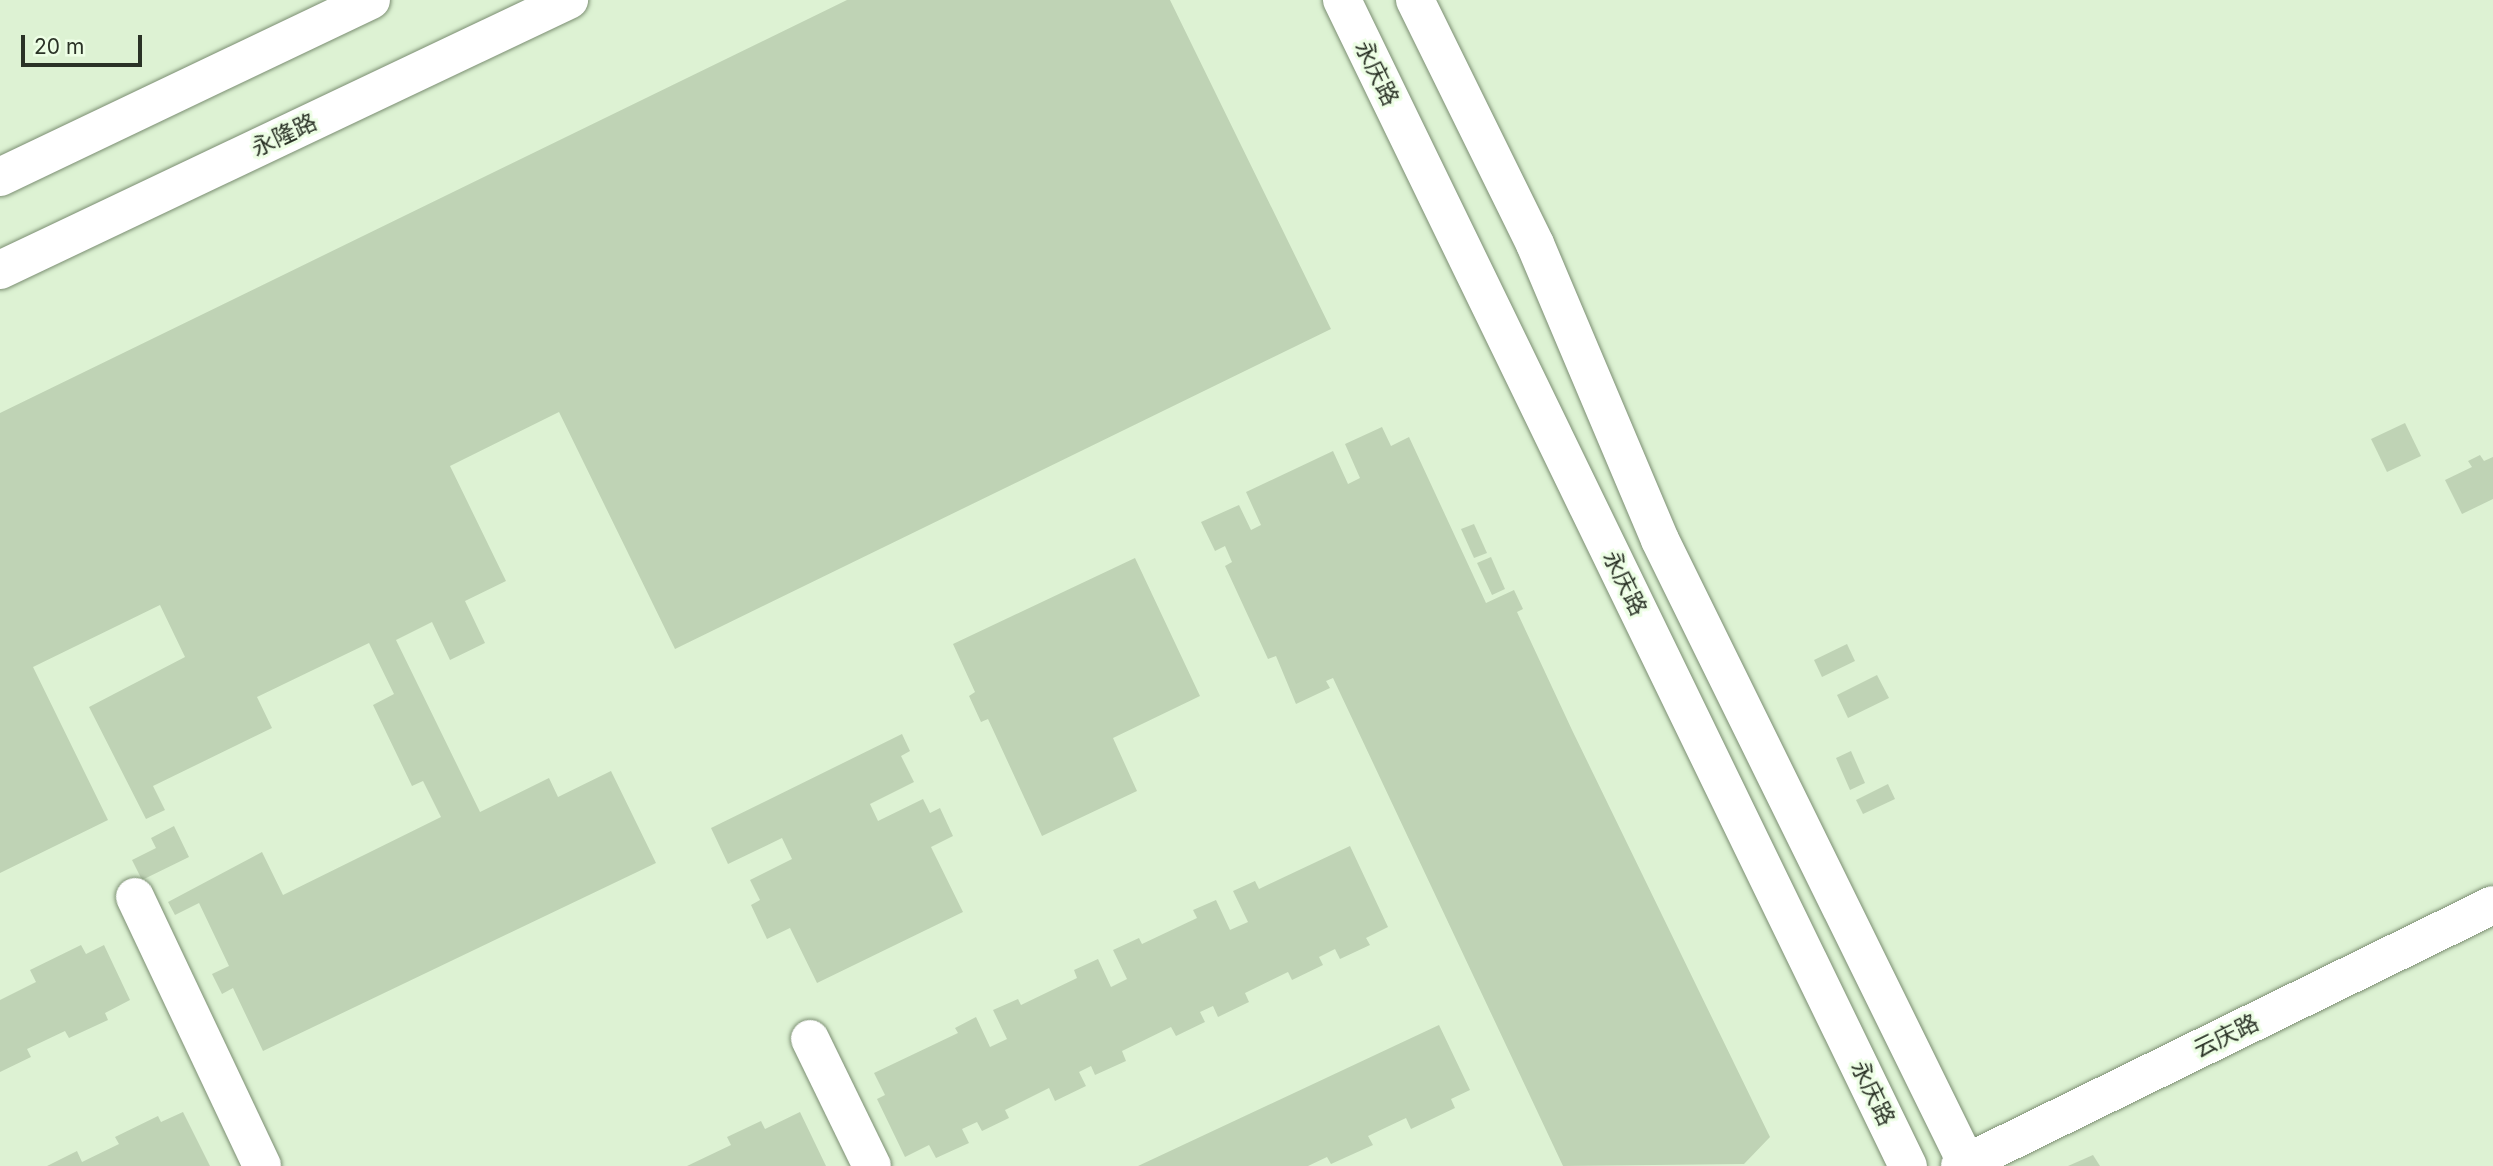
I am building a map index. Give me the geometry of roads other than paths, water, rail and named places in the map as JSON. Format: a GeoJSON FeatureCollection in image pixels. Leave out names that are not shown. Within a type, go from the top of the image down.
{"type":"FeatureCollection","features":[{"type":"Feature","properties":{"kind":"street"},"geometry":{"type":"LineString","coordinates":[[0,177],[371,0]]}},
{"type":"Feature","properties":{"kind":"street","name":"永隆路"},"geometry":{"type":"LineString","coordinates":[[0,270],[569,0]]}},
{"type":"Feature","properties":{"kind":"street","name":"永庆路"},"geometry":{"type":"LineString","coordinates":[[1342,0],[1908,1166]]}},
{"type":"Feature","properties":{"kind":"street"},"geometry":{"type":"LineString","coordinates":[[1415,0],[1535,244],[1660,540],[1965,1165]]}},
{"type":"Feature","properties":{"kind":"street"},"geometry":{"type":"LineString","coordinates":[[135,897],[262,1166]]}},
{"type":"Feature","properties":{"kind":"street","name":"云庆路"},"geometry":{"type":"LineString","coordinates":[[1965,1165],[2493,905]]}},
{"type":"Feature","properties":{"kind":"street"},"geometry":{"type":"LineString","coordinates":[[810,1040],[872,1166]]}}]}
